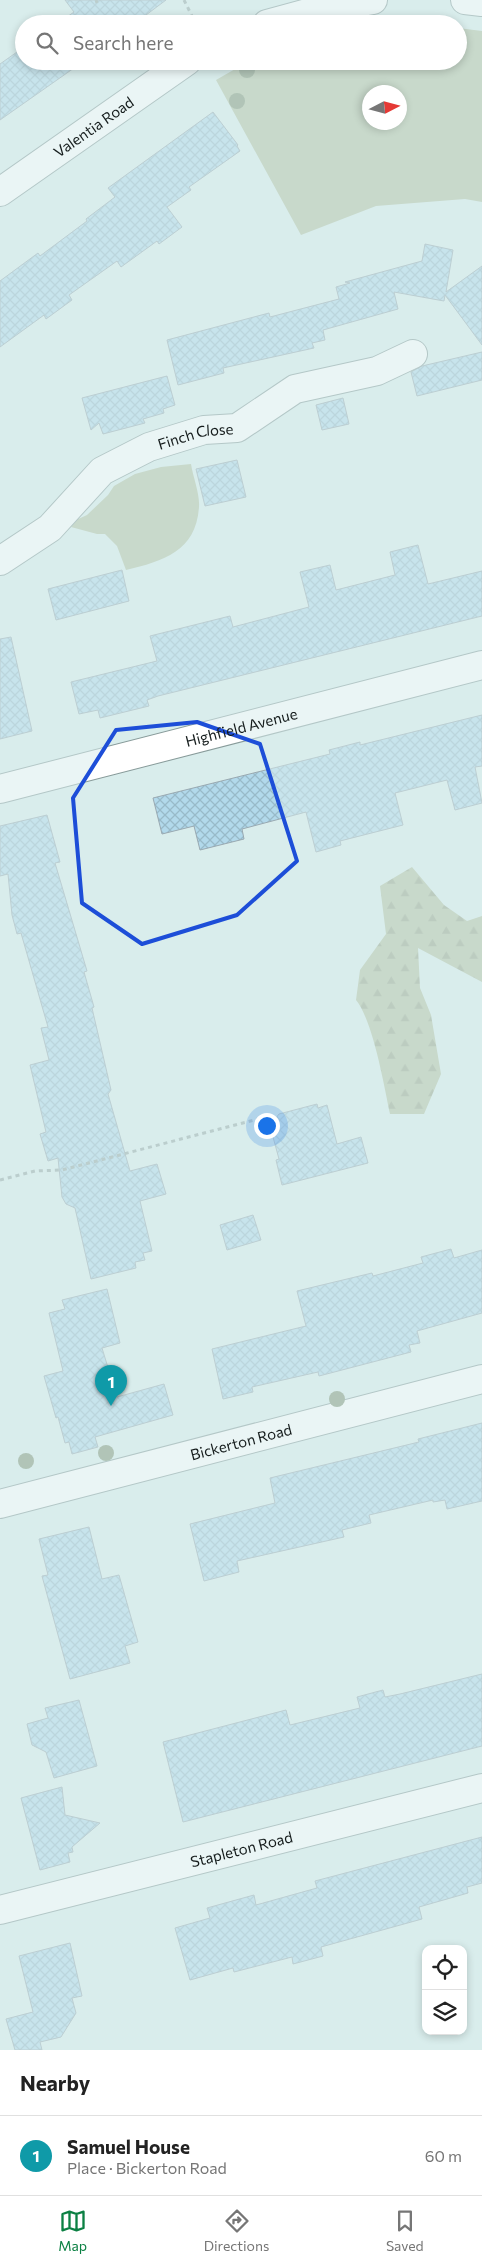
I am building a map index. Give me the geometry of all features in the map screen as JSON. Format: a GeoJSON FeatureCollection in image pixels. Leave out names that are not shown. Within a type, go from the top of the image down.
{"type":"FeatureCollection","features":[{"type":"Feature","properties":{"kind":"street"},"geometry":{"type":"LineString","coordinates":[[300,15],[373,0]]}},
{"type":"Feature","properties":{"kind":"street"},"geometry":{"type":"LineString","coordinates":[[465,0],[482,2]]}},
{"type":"Feature","properties":{"kind":"street","name":"Valentia Road"},"geometry":{"type":"LineString","coordinates":[[0,192],[174,70]]}},
{"type":"Feature","properties":{"kind":"street","name":"Finch Close"},"geometry":{"type":"LineString","coordinates":[[0,561],[50,528],[102,471],[150,447],[204,430],[237,428],[295,389],[377,371],[413,354]]}},
{"type":"Feature","properties":{"kind":"street","name":"Highfield Avenue"},"geometry":{"type":"LineString","coordinates":[[0,789],[482,665]]}},
{"type":"Feature","properties":{"kind":"street","name":"Bickerton Road"},"geometry":{"type":"LineString","coordinates":[[0,1504],[482,1379]]}},
{"type":"Feature","properties":{"kind":"street","name":"Stapleton Road"},"geometry":{"type":"LineString","coordinates":[[0,1910],[482,1788]]}},
{"type":"Feature","properties":{"kind":"path"},"geometry":{"type":"LineString","coordinates":[[184,0],[192,15]]}},
{"type":"Feature","properties":{"kind":"path"},"geometry":{"type":"LineString","coordinates":[[0,1180],[35,1171],[62,1170],[258,1119]]}},
{"type":"Feature","properties":{"kind":"highlighted area"},"geometry":{"type":"Polygon","coordinates":[[[197,722],[260,744],[297,861],[237,915],[142,944],[82,903],[73,798],[116,730],[197,722]]]}},
{"type":"Feature","properties":{"kind":"green space"},"geometry":{"type":"Polygon","coordinates":[[[467,29],[482,31],[482,202],[465,199],[376,206],[301,235],[216,80],[233,70],[467,70],[467,29]]]}},
{"type":"Feature","properties":{"kind":"green space"},"geometry":{"type":"Polygon","coordinates":[[[191,464],[199,502],[197,522],[185,544],[165,558],[126,570],[117,546],[105,534],[97,534],[71,527],[76,520],[87,515],[108,495],[114,486],[135,474],[161,467],[191,464]]]}},
{"type":"Feature","properties":{"kind":"green space"},"geometry":{"type":"Polygon","coordinates":[[[412,867],[444,905],[467,921],[482,916],[482,982],[418,948],[420,988],[431,1015],[441,1074],[424,1114],[390,1114],[373,1038],[368,1023],[356,1000],[360,970],[386,934],[380,886],[412,867]]]}},
{"type":"Feature","properties":{"kind":"building"},"geometry":{"type":"Polygon","coordinates":[[[65,0],[166,0],[146,15],[70,15],[74,12],[65,0]]]}},
{"type":"Feature","properties":{"kind":"building"},"geometry":{"type":"Polygon","coordinates":[[[15,53],[15,70],[71,70],[0,120],[0,64],[15,53]]]}},
{"type":"Feature","properties":{"kind":"building"},"geometry":{"type":"Polygon","coordinates":[[[213,112],[238,145],[240,151],[189,187],[191,190],[167,207],[182,227],[159,244],[157,241],[121,267],[117,261],[69,295],[72,300],[46,319],[44,315],[0,347],[0,281],[38,253],[40,256],[87,221],[86,219],[115,197],[108,188],[213,112]]]}},
{"type":"Feature","properties":{"kind":"building"},"geometry":{"type":"Polygon","coordinates":[[[425,244],[453,250],[446,292],[482,266],[482,345],[445,295],[444,301],[394,292],[398,309],[323,330],[325,340],[312,343],[314,348],[223,368],[224,373],[178,385],[167,340],[269,313],[270,317],[339,299],[336,287],[350,283],[345,282],[422,261],[425,244]]]}},
{"type":"Feature","properties":{"kind":"building"},"geometry":{"type":"Polygon","coordinates":[[[482,352],[482,380],[417,396],[411,372],[422,366],[482,352]]]}},
{"type":"Feature","properties":{"kind":"building"},"geometry":{"type":"Polygon","coordinates":[[[167,376],[175,405],[163,409],[164,413],[143,419],[145,423],[103,434],[99,423],[91,430],[82,398],[167,376]]]}},
{"type":"Feature","properties":{"kind":"building"},"geometry":{"type":"Polygon","coordinates":[[[343,398],[349,424],[322,430],[316,405],[343,398]]]}},
{"type":"Feature","properties":{"kind":"building"},"geometry":{"type":"Polygon","coordinates":[[[237,460],[246,497],[205,506],[196,469],[237,460]]]}},
{"type":"Feature","properties":{"kind":"building"},"geometry":{"type":"Polygon","coordinates":[[[418,545],[428,584],[482,571],[482,616],[158,696],[147,700],[149,706],[100,718],[98,710],[79,714],[71,682],[157,661],[150,636],[230,616],[233,627],[309,607],[300,572],[330,565],[336,590],[395,575],[390,552],[418,545]]]}},
{"type":"Feature","properties":{"kind":"building"},"geometry":{"type":"Polygon","coordinates":[[[122,570],[129,601],[56,620],[48,589],[122,570]]]}},
{"type":"Feature","properties":{"kind":"building"},"geometry":{"type":"Polygon","coordinates":[[[11,637],[32,731],[0,739],[0,639],[11,637]]]}},
{"type":"Feature","properties":{"kind":"building"},"geometry":{"type":"Polygon","coordinates":[[[482,715],[482,766],[475,767],[482,803],[455,810],[447,780],[395,793],[403,825],[340,841],[341,845],[316,852],[306,812],[242,829],[244,839],[200,850],[194,826],[162,834],[153,798],[330,754],[329,750],[360,742],[360,745],[482,715]]]}},
{"type":"Feature","properties":{"kind":"building"},"geometry":{"type":"Polygon","coordinates":[[[47,815],[60,862],[55,863],[87,971],[84,972],[94,1007],[92,1008],[111,1090],[108,1094],[130,1171],[157,1164],[166,1194],[140,1201],[152,1251],[143,1253],[145,1260],[135,1262],[136,1268],[91,1279],[75,1208],[66,1204],[62,1197],[58,1158],[48,1161],[40,1134],[46,1132],[30,1065],[49,1060],[41,1028],[48,1027],[21,933],[17,934],[12,915],[8,874],[0,876],[0,826],[47,815]]]}},
{"type":"Feature","properties":{"kind":"building"},"geometry":{"type":"Polygon","coordinates":[[[317,1104],[318,1108],[327,1105],[337,1144],[361,1137],[368,1163],[282,1185],[276,1160],[279,1159],[270,1126],[279,1114],[317,1104]]]}},
{"type":"Feature","properties":{"kind":"building"},"geometry":{"type":"Polygon","coordinates":[[[253,1215],[261,1240],[227,1250],[220,1225],[253,1215]]]}},
{"type":"Feature","properties":{"kind":"building"},"geometry":{"type":"Polygon","coordinates":[[[451,1249],[454,1258],[482,1250],[482,1313],[417,1331],[420,1343],[409,1345],[411,1352],[319,1376],[318,1372],[252,1387],[253,1392],[223,1399],[212,1349],[306,1326],[297,1291],[372,1273],[373,1276],[423,1263],[421,1257],[451,1249]]]}},
{"type":"Feature","properties":{"kind":"building"},"geometry":{"type":"Polygon","coordinates":[[[107,1289],[120,1343],[102,1348],[117,1397],[164,1384],[173,1415],[95,1437],[98,1447],[72,1454],[69,1442],[65,1443],[58,1417],[56,1418],[44,1376],[63,1371],[49,1313],[65,1309],[62,1300],[107,1289]]]}},
{"type":"Feature","properties":{"kind":"building"},"geometry":{"type":"Polygon","coordinates":[[[482,1423],[482,1501],[447,1509],[445,1500],[433,1502],[433,1500],[369,1515],[371,1523],[342,1530],[344,1537],[237,1561],[239,1572],[204,1581],[190,1524],[275,1503],[270,1478],[419,1442],[418,1439],[482,1423]]]}},
{"type":"Feature","properties":{"kind":"building"},"geometry":{"type":"Polygon","coordinates":[[[89,1527],[102,1579],[119,1575],[138,1642],[125,1646],[130,1663],[70,1679],[42,1576],[48,1575],[39,1539],[89,1527]]]}},
{"type":"Feature","properties":{"kind":"building"},"geometry":{"type":"Polygon","coordinates":[[[482,1674],[482,1746],[183,1822],[163,1742],[286,1710],[290,1725],[360,1708],[357,1697],[383,1690],[385,1697],[482,1674]]]}},
{"type":"Feature","properties":{"kind":"building"},"geometry":{"type":"Polygon","coordinates":[[[79,1700],[97,1766],[54,1778],[46,1752],[32,1745],[27,1724],[48,1718],[45,1708],[79,1700]]]}},
{"type":"Feature","properties":{"kind":"building"},"geometry":{"type":"Polygon","coordinates":[[[62,1787],[65,1815],[100,1823],[72,1847],[73,1852],[68,1853],[70,1862],[40,1870],[21,1798],[62,1787]]]}},
{"type":"Feature","properties":{"kind":"building"},"geometry":{"type":"Polygon","coordinates":[[[482,1837],[482,1883],[467,1887],[468,1893],[419,1907],[422,1919],[321,1947],[323,1956],[293,1964],[292,1957],[234,1972],[233,1968],[190,1980],[175,1928],[210,1918],[207,1908],[254,1895],[256,1905],[317,1888],[315,1881],[482,1837]]]}},
{"type":"Feature","properties":{"kind":"building"},"geometry":{"type":"Polygon","coordinates":[[[70,1943],[82,1996],[72,1998],[76,2013],[61,2037],[40,2042],[42,2050],[15,2050],[6,2019],[33,2012],[19,1956],[70,1943]]]}},
{"type":"Feature","properties":{"kind":"place","name":"Samuel House"},"geometry":{"type":"Point","coordinates":[111,1406]}}]}
